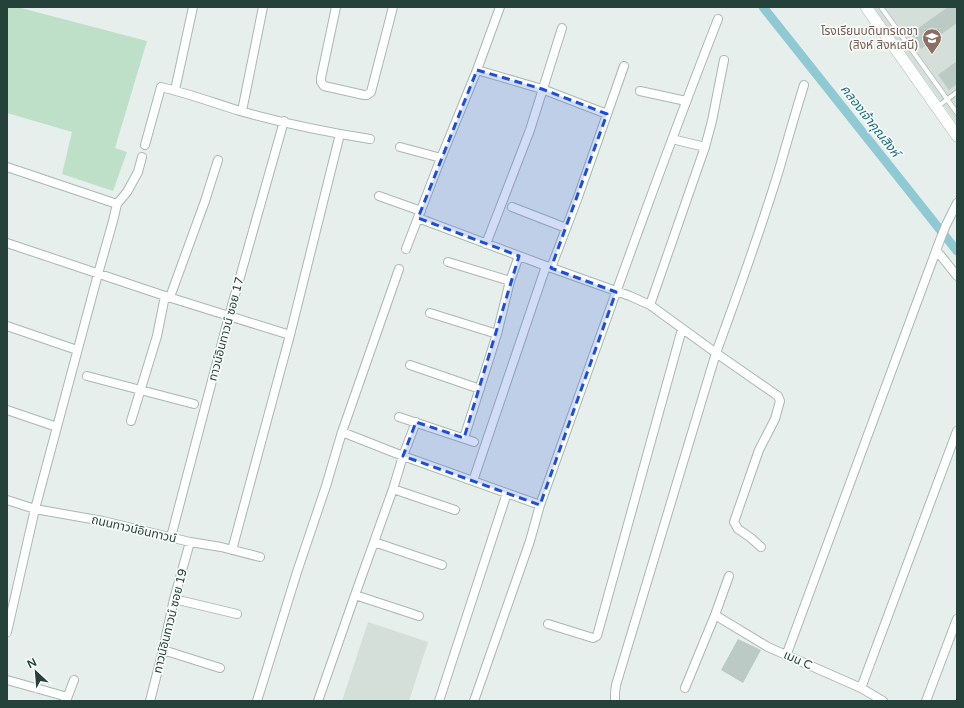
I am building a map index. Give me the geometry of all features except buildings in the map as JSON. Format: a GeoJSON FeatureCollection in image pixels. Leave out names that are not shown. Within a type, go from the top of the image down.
{"type":"FeatureCollection","features":[{"type":"Feature","properties":{"kind":"street"},"geometry":{"type":"LineString","coordinates":[[175,90],[192,7]]}},
{"type":"Feature","properties":{"kind":"street"},"geometry":{"type":"LineString","coordinates":[[242,111],[263,7]]}},
{"type":"Feature","properties":{"kind":"street"},"geometry":{"type":"LineString","coordinates":[[336,7],[321,82],[324,86],[364,95],[371,92],[393,7]]}},
{"type":"Feature","properties":{"kind":"street"},"geometry":{"type":"LineString","coordinates":[[406,250],[441,158],[478,70],[500,7]]}},
{"type":"Feature","properties":{"kind":"street"},"geometry":{"type":"LineString","coordinates":[[866,7],[957,136]]}},
{"type":"Feature","properties":{"kind":"street"},"geometry":{"type":"LineString","coordinates":[[474,701],[530,541],[540,505],[616,292],[686,101],[718,19]]}},
{"type":"Feature","properties":{"kind":"street"},"geometry":{"type":"LineString","coordinates":[[486,244],[530,130],[562,28]]}},
{"type":"Feature","properties":{"kind":"street"},"geometry":{"type":"LineString","coordinates":[[650,305],[705,147],[712,121],[724,60]]}},
{"type":"Feature","properties":{"kind":"street"},"geometry":{"type":"LineString","coordinates":[[473,481],[548,267],[578,197],[624,66]]}},
{"type":"Feature","properties":{"kind":"street"},"geometry":{"type":"LineString","coordinates":[[478,70],[542,89],[607,114]]}},
{"type":"Feature","properties":{"kind":"street"},"geometry":{"type":"LineString","coordinates":[[615,701],[616,685],[716,353],[779,171],[804,85]]}},
{"type":"Feature","properties":{"kind":"street"},"geometry":{"type":"LineString","coordinates":[[145,145],[160,87],[175,90],[242,111],[340,134],[370,139]]}},
{"type":"Feature","properties":{"kind":"street"},"geometry":{"type":"LineString","coordinates":[[640,91],[686,101]]}},
{"type":"Feature","properties":{"kind":"street","name":"ทาวน์อินทาวน์ ซอย 17"},"geometry":{"type":"LineString","coordinates":[[171,537],[229,316],[284,121]]}},
{"type":"Feature","properties":{"kind":"street"},"geometry":{"type":"LineString","coordinates":[[232,550],[290,335],[340,134]]}},
{"type":"Feature","properties":{"kind":"street"},"geometry":{"type":"LineString","coordinates":[[672,139],[705,147]]}},
{"type":"Feature","properties":{"kind":"street"},"geometry":{"type":"LineString","coordinates":[[400,147],[441,158]]}},
{"type":"Feature","properties":{"kind":"street"},"geometry":{"type":"LineString","coordinates":[[7,632],[36,509],[77,350],[113,221],[116,204],[127,192],[138,172],[142,157]]}},
{"type":"Feature","properties":{"kind":"street"},"geometry":{"type":"LineString","coordinates":[[131,421],[157,336],[167,296],[204,201],[218,160]]}},
{"type":"Feature","properties":{"kind":"street"},"geometry":{"type":"LineString","coordinates":[[7,167],[116,204]]}},
{"type":"Feature","properties":{"kind":"street"},"geometry":{"type":"LineString","coordinates":[[379,196],[486,244],[630,296],[650,305],[778,396],[780,401],[775,418],[759,450],[734,522],[738,529],[761,547]]}},
{"type":"Feature","properties":{"kind":"street"},"geometry":{"type":"LineString","coordinates":[[512,207],[566,228]]}},
{"type":"Feature","properties":{"kind":"street"},"geometry":{"type":"LineString","coordinates":[[786,656],[940,240],[946,225],[956,208]]}},
{"type":"Feature","properties":{"kind":"street"},"geometry":{"type":"LineString","coordinates":[[7,243],[98,274],[290,335]]}},
{"type":"Feature","properties":{"kind":"street"},"geometry":{"type":"LineString","coordinates":[[937,251],[957,276]]}},
{"type":"Feature","properties":{"kind":"street"},"geometry":{"type":"LineString","coordinates":[[464,438],[497,334],[510,281],[519,256]]}},
{"type":"Feature","properties":{"kind":"street"},"geometry":{"type":"LineString","coordinates":[[448,262],[510,281]]}},
{"type":"Feature","properties":{"kind":"street"},"geometry":{"type":"LineString","coordinates":[[257,701],[342,432],[399,268]]}},
{"type":"Feature","properties":{"kind":"street"},"geometry":{"type":"LineString","coordinates":[[430,313],[497,334]]}},
{"type":"Feature","properties":{"kind":"street"},"geometry":{"type":"LineString","coordinates":[[7,326],[77,350]]}},
{"type":"Feature","properties":{"kind":"street"},"geometry":{"type":"LineString","coordinates":[[548,624],[593,638],[597,636],[682,329]]}},
{"type":"Feature","properties":{"kind":"street"},"geometry":{"type":"LineString","coordinates":[[410,365],[480,389]]}},
{"type":"Feature","properties":{"kind":"street"},"geometry":{"type":"LineString","coordinates":[[86,376],[194,404]]}},
{"type":"Feature","properties":{"kind":"street"},"geometry":{"type":"LineString","coordinates":[[7,410],[57,427]]}},
{"type":"Feature","properties":{"kind":"street"},"geometry":{"type":"LineString","coordinates":[[399,416],[474,442]]}},
{"type":"Feature","properties":{"kind":"street"},"geometry":{"type":"LineString","coordinates":[[318,701],[416,422]]}},
{"type":"Feature","properties":{"kind":"street"},"geometry":{"type":"LineString","coordinates":[[861,688],[957,431]]}},
{"type":"Feature","properties":{"kind":"street"},"geometry":{"type":"LineString","coordinates":[[342,432],[403,456],[540,505]]}},
{"type":"Feature","properties":{"kind":"street"},"geometry":{"type":"LineString","coordinates":[[393,490],[455,510]]}},
{"type":"Feature","properties":{"kind":"street"},"geometry":{"type":"LineString","coordinates":[[439,701],[507,493]]}},
{"type":"Feature","properties":{"kind":"street","name":"ถนนทาวน์อินทาวน์"},"geometry":{"type":"LineString","coordinates":[[7,500],[36,509],[103,521],[260,557]]}},
{"type":"Feature","properties":{"kind":"street","name":"ทาวน์อินทาวน์ ซอย 19"},"geometry":{"type":"LineString","coordinates":[[150,701],[164,650],[174,599],[190,542]]}},
{"type":"Feature","properties":{"kind":"street"},"geometry":{"type":"LineString","coordinates":[[374,542],[442,565]]}},
{"type":"Feature","properties":{"kind":"street"},"geometry":{"type":"LineString","coordinates":[[685,688],[729,576]]}},
{"type":"Feature","properties":{"kind":"street"},"geometry":{"type":"LineString","coordinates":[[355,595],[419,616]]}},
{"type":"Feature","properties":{"kind":"street"},"geometry":{"type":"LineString","coordinates":[[174,599],[237,614]]}},
{"type":"Feature","properties":{"kind":"street","name":"เมน C"},"geometry":{"type":"LineString","coordinates":[[715,614],[768,648],[861,688],[883,701]]}},
{"type":"Feature","properties":{"kind":"street"},"geometry":{"type":"LineString","coordinates":[[926,701],[957,619]]}},
{"type":"Feature","properties":{"kind":"street"},"geometry":{"type":"LineString","coordinates":[[164,650],[220,668]]}},
{"type":"Feature","properties":{"kind":"street"},"geometry":{"type":"LineString","coordinates":[[7,680],[64,696],[66,701]]}},
{"type":"Feature","properties":{"kind":"street"},"geometry":{"type":"LineString","coordinates":[[66,701],[74,680]]}},
{"type":"Feature","properties":{"kind":"lane"},"geometry":{"type":"LineString","coordinates":[[881,7],[957,113]]}},
{"type":"Feature","properties":{"kind":"lane"},"geometry":{"type":"LineString","coordinates":[[936,107],[957,92]]}},
{"type":"Feature","properties":{"kind":"highlighted area"},"geometry":{"type":"Polygon","coordinates":[[[477,70],[542,89],[607,114],[551,268],[616,292],[540,505],[403,456],[416,422],[464,438],[519,256],[418,218],[477,70]]]}},
{"type":"Feature","properties":{"kind":"shaded area","name":"โรงเรียนบดินทรเดชา (สิงห์ สิงหเสนี)"},"geometry":{"type":"Polygon","coordinates":[[[873,7],[957,7],[957,124],[942,103],[873,7]]]}},
{"type":"Feature","properties":{"kind":"shaded area"},"geometry":{"type":"Polygon","coordinates":[[[368,622],[428,642],[409,701],[342,701],[368,622]]]}},
{"type":"Feature","properties":{"kind":"green space"},"geometry":{"type":"Polygon","coordinates":[[[7,7],[17,7],[147,41],[115,148],[127,152],[113,191],[62,174],[72,132],[7,113],[7,7]]]}},
{"type":"Feature","properties":{"kind":"waterway","name":"คลองเจ้าคุณสิงห์"},"geometry":{"type":"LineString","coordinates":[[763,7],[957,251]]}},
{"type":"Feature","properties":{"kind":"place","name":"โรงเรียนบดินทรเดชา (สิงห์ สิงหเสนี)"},"geometry":{"type":"Point","coordinates":[932,55]}}]}
